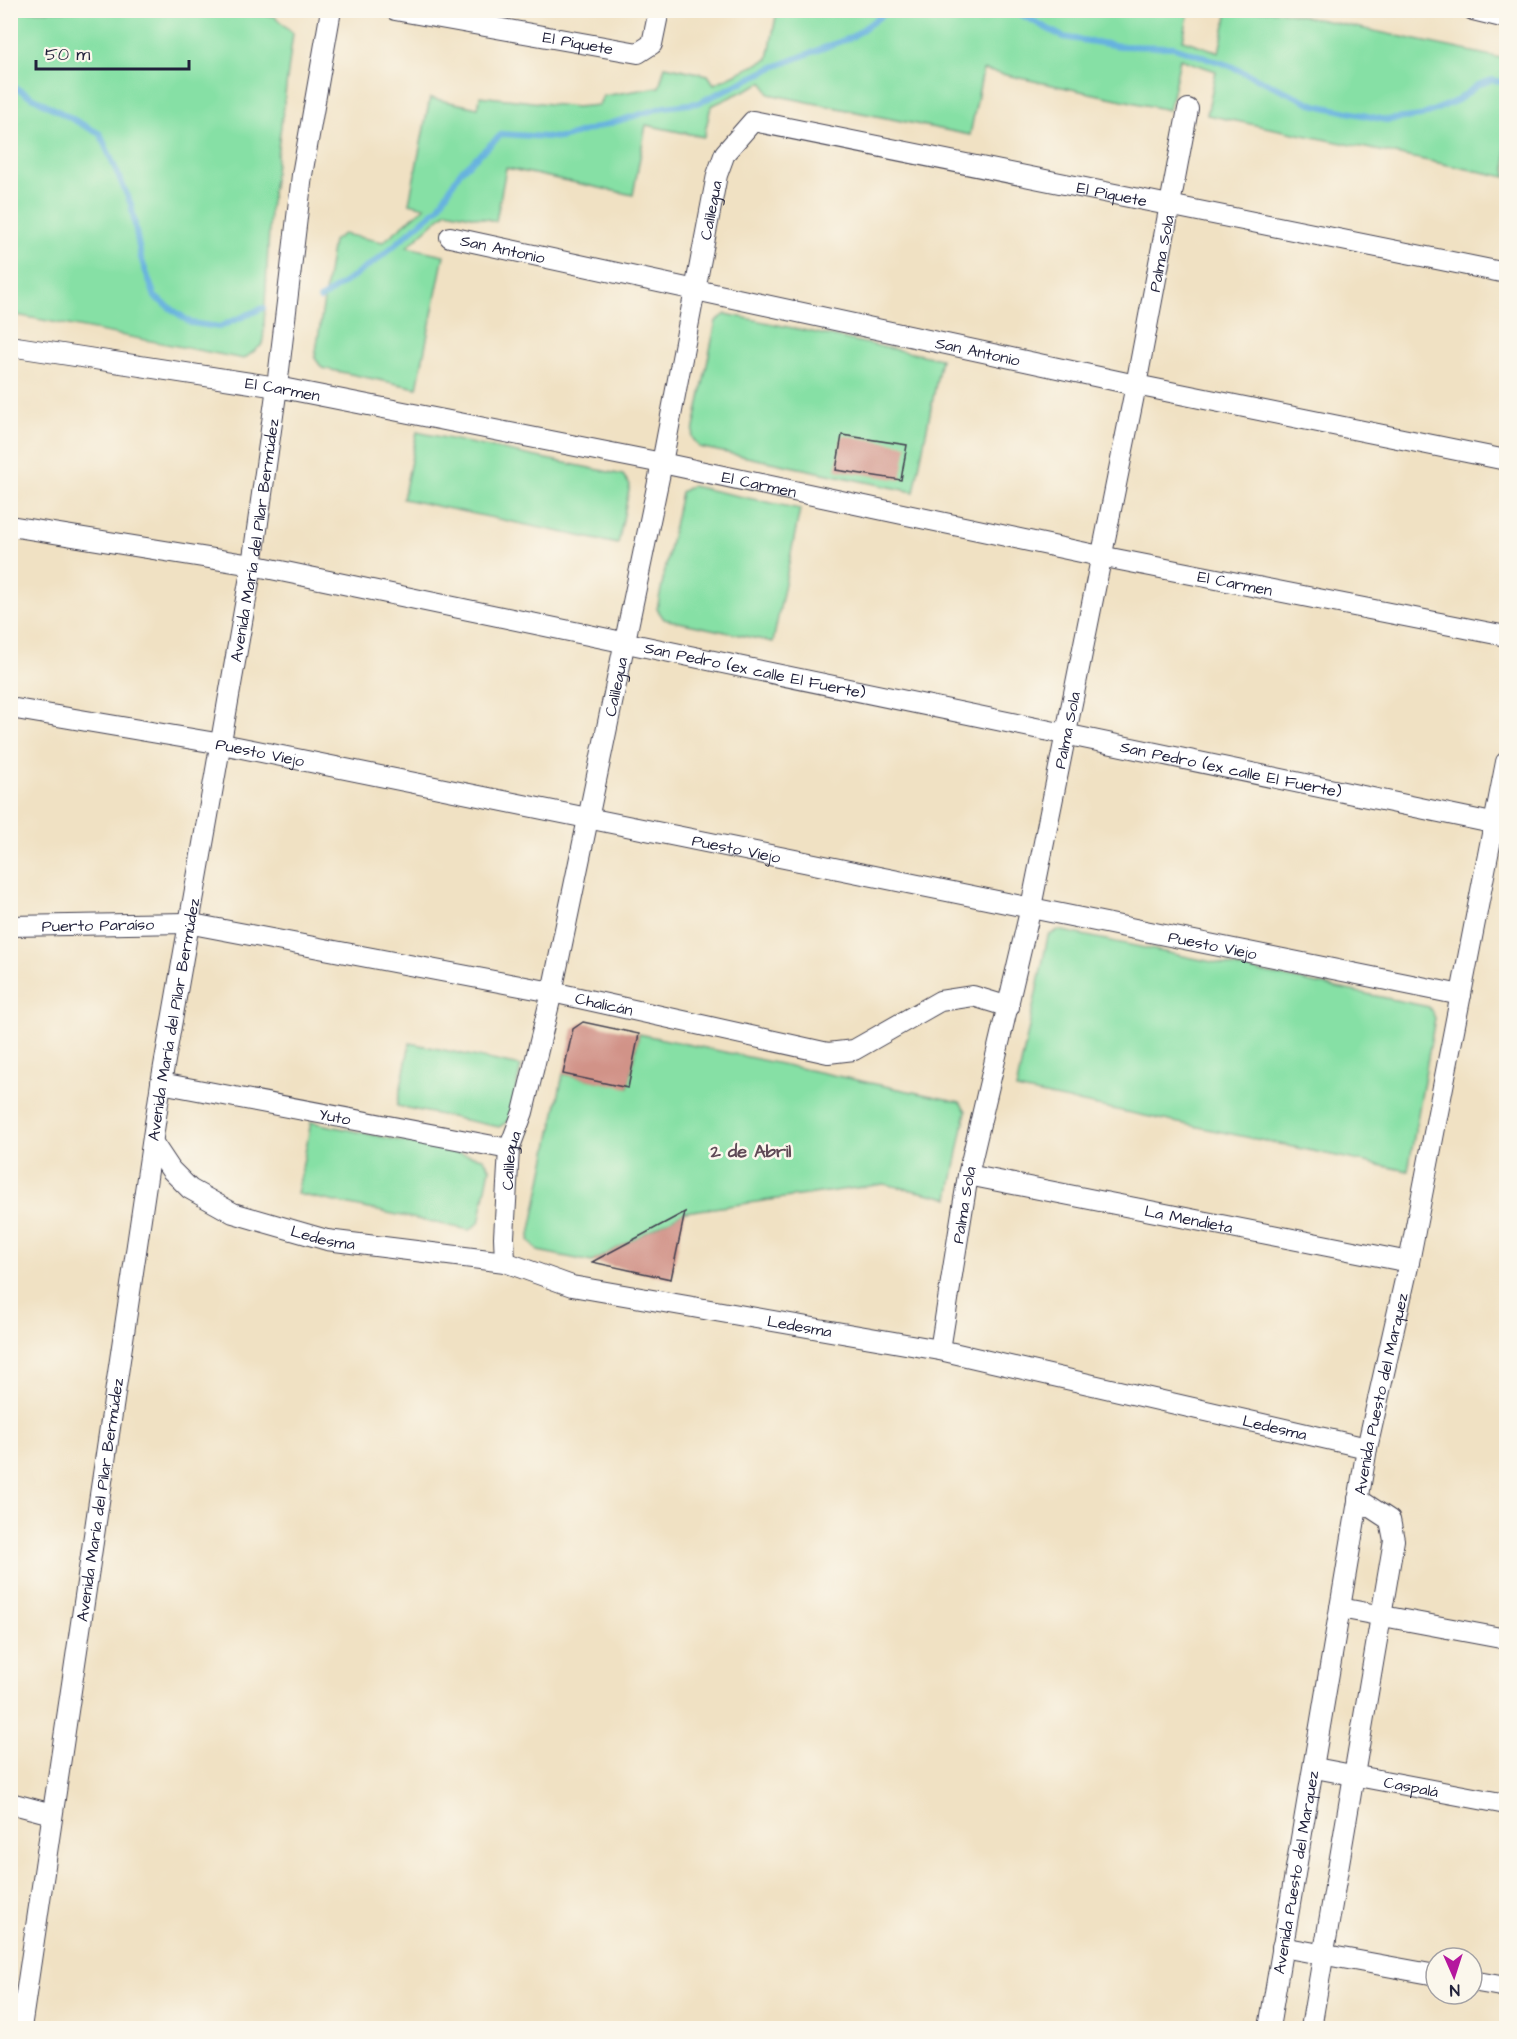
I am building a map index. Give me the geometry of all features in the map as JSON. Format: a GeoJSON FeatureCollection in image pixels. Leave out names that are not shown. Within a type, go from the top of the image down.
{"type":"FeatureCollection","features":[{"type":"Feature","properties":{"kind":"street","name":"Avenida María del Pilar Bermúdez"},"geometry":{"type":"LineString","coordinates":[[21,2028],[161,1083],[187,923],[222,744],[252,565],[277,387],[302,175],[331,10]]}},
{"type":"Feature","properties":{"kind":"street","name":"El Piquete"},"geometry":{"type":"LineString","coordinates":[[395,10],[638,53],[652,44],[659,10]]}},
{"type":"Feature","properties":{"kind":"street"},"geometry":{"type":"LineString","coordinates":[[1473,10],[1506,18]]}},
{"type":"Feature","properties":{"kind":"street","name":"Palma Sola"},"geometry":{"type":"LineString","coordinates":[[940,1350],[968,1174],[1031,907],[1136,385],[1188,109]]}},
{"type":"Feature","properties":{"kind":"street","name":"El Piquete"},"geometry":{"type":"LineString","coordinates":[[753,121],[1171,203],[1506,273]]}},
{"type":"Feature","properties":{"kind":"street","name":"Calilegua"},"geometry":{"type":"LineString","coordinates":[[505,1262],[509,1149],[523,1112],[552,992],[662,463],[693,289],[717,175],[725,153],[753,121]]}},
{"type":"Feature","properties":{"kind":"street","name":"San Antonio"},"geometry":{"type":"LineString","coordinates":[[450,237],[1136,385],[1506,460]]}},
{"type":"Feature","properties":{"kind":"street","name":"El Carmen"},"geometry":{"type":"LineString","coordinates":[[10,346],[277,387],[662,463],[1100,556],[1506,636]]}},
{"type":"Feature","properties":{"kind":"street","name":"San Pedro (ex calle El Fuerte)"},"geometry":{"type":"LineString","coordinates":[[10,526],[252,565],[1502,827]]}},
{"type":"Feature","properties":{"kind":"street","name":"Puesto Viejo"},"geometry":{"type":"LineString","coordinates":[[10,708],[222,744],[1461,994]]}},
{"type":"Feature","properties":{"kind":"street","name":"Avenida Puesto del Marquez"},"geometry":{"type":"LineString","coordinates":[[1269,2028],[1315,1768],[1367,1448],[1409,1262],[1461,994],[1502,827],[1506,762]]}},
{"type":"Feature","properties":{"kind":"street","name":"Puerto Paraíso"},"geometry":{"type":"LineString","coordinates":[[10,926],[187,923]]}},
{"type":"Feature","properties":{"kind":"street","name":"Chalicán"},"geometry":{"type":"LineString","coordinates":[[187,923],[552,992],[828,1053],[854,1050],[940,1001],[973,996],[1009,1007]]}},
{"type":"Feature","properties":{"kind":"street","name":"Yuto"},"geometry":{"type":"LineString","coordinates":[[161,1083],[509,1149]]}},
{"type":"Feature","properties":{"kind":"street","name":"Ledesma"},"geometry":{"type":"LineString","coordinates":[[153,1143],[171,1170],[190,1189],[232,1213],[327,1240],[505,1262],[572,1286],[940,1350],[1367,1448]]}},
{"type":"Feature","properties":{"kind":"street","name":"La Mendieta"},"geometry":{"type":"LineString","coordinates":[[968,1174],[1409,1262]]}},
{"type":"Feature","properties":{"kind":"street"},"geometry":{"type":"LineString","coordinates":[[1311,2028],[1394,1540],[1390,1520],[1358,1499]]}},
{"type":"Feature","properties":{"kind":"street"},"geometry":{"type":"LineString","coordinates":[[1340,1608],[1506,1639]]}},
{"type":"Feature","properties":{"kind":"street","name":"Caspalá"},"geometry":{"type":"LineString","coordinates":[[1315,1768],[1506,1804]]}},
{"type":"Feature","properties":{"kind":"street"},"geometry":{"type":"LineString","coordinates":[[10,1803],[52,1814]]}},
{"type":"Feature","properties":{"kind":"street"},"geometry":{"type":"LineString","coordinates":[[1282,1947],[1424,1973]]}},
{"type":"Feature","properties":{"kind":"street"},"geometry":{"type":"LineString","coordinates":[[1484,1983],[1506,1987]]}},
{"type":"Feature","properties":{"kind":"green space"},"geometry":{"type":"Polygon","coordinates":[[[10,11],[215,11],[274,16],[293,33],[270,210],[263,344],[244,359],[11,314],[10,11]]]}},
{"type":"Feature","properties":{"kind":"green space"},"geometry":{"type":"Polygon","coordinates":[[[777,11],[1189,11],[1183,40],[1219,52],[1228,11],[1280,11],[1506,59],[1506,177],[1207,115],[1216,71],[1180,59],[1169,110],[983,70],[970,135],[769,94],[763,82],[711,106],[704,137],[646,125],[633,195],[506,168],[496,221],[447,211],[407,247],[444,255],[417,388],[322,368],[315,358],[333,241],[343,234],[383,242],[425,207],[409,203],[430,98],[478,108],[480,96],[576,107],[599,105],[603,96],[659,87],[665,66],[708,75],[714,84],[768,59],[777,11]]]}},
{"type":"Feature","properties":{"kind":"green space"},"geometry":{"type":"Polygon","coordinates":[[[726,314],[941,359],[914,492],[699,447],[692,437],[716,321],[726,314]]]}},
{"type":"Feature","properties":{"kind":"green space"},"geometry":{"type":"Polygon","coordinates":[[[417,432],[623,475],[630,485],[618,544],[403,499],[417,432]]]}},
{"type":"Feature","properties":{"kind":"green space"},"geometry":{"type":"Polygon","coordinates":[[[691,486],[800,509],[773,642],[664,619],[657,609],[681,492],[691,486]]]}},
{"type":"Feature","properties":{"kind":"green space"},"geometry":{"type":"Polygon","coordinates":[[[1058,930],[1429,1007],[1435,1018],[1408,1171],[1016,1089],[1048,936],[1058,930]]]}},
{"type":"Feature","properties":{"kind":"green space"},"geometry":{"type":"Polygon","coordinates":[[[639,1034],[960,1102],[966,1111],[949,1198],[884,1184],[685,1212],[592,1262],[538,1251],[529,1240],[563,1074],[628,1087],[639,1034]]]}},
{"type":"Feature","properties":{"kind":"green space"},"geometry":{"type":"Polygon","coordinates":[[[410,1043],[521,1066],[509,1121],[499,1127],[397,1106],[410,1043]]]}},
{"type":"Feature","properties":{"kind":"green space"},"geometry":{"type":"Polygon","coordinates":[[[311,1122],[483,1158],[490,1168],[479,1223],[469,1230],[297,1194],[311,1122]]]}},
{"type":"Feature","properties":{"kind":"building"},"geometry":{"type":"Polygon","coordinates":[[[842,435],[907,445],[901,480],[836,470],[842,435]]]}},
{"type":"Feature","properties":{"kind":"building"},"geometry":{"type":"Polygon","coordinates":[[[583,1022],[639,1034],[628,1088],[563,1074],[573,1029],[583,1022]]]}},
{"type":"Feature","properties":{"kind":"building"},"geometry":{"type":"Polygon","coordinates":[[[685,1212],[671,1279],[592,1262],[685,1212]]]}},
{"type":"Feature","properties":{"kind":"waterway"},"geometry":{"type":"LineString","coordinates":[[320,299],[377,260],[438,208],[460,172],[502,134],[562,138],[664,107],[698,103],[774,67],[852,37],[889,10]]}},
{"type":"Feature","properties":{"kind":"waterway"},"geometry":{"type":"LineString","coordinates":[[1013,10],[1063,37],[1120,46],[1174,47],[1228,65],[1315,105],[1386,120],[1421,116],[1458,100],[1478,85],[1492,80],[1506,83]]}},
{"type":"Feature","properties":{"kind":"waterway"},"geometry":{"type":"LineString","coordinates":[[10,85],[100,134],[131,204],[141,258],[155,297],[191,323],[219,327],[263,308]]}},
{"type":"Feature","properties":{"kind":"district","name":"2 de Abril"},"geometry":{"type":"Point","coordinates":[751,1151]}}]}
